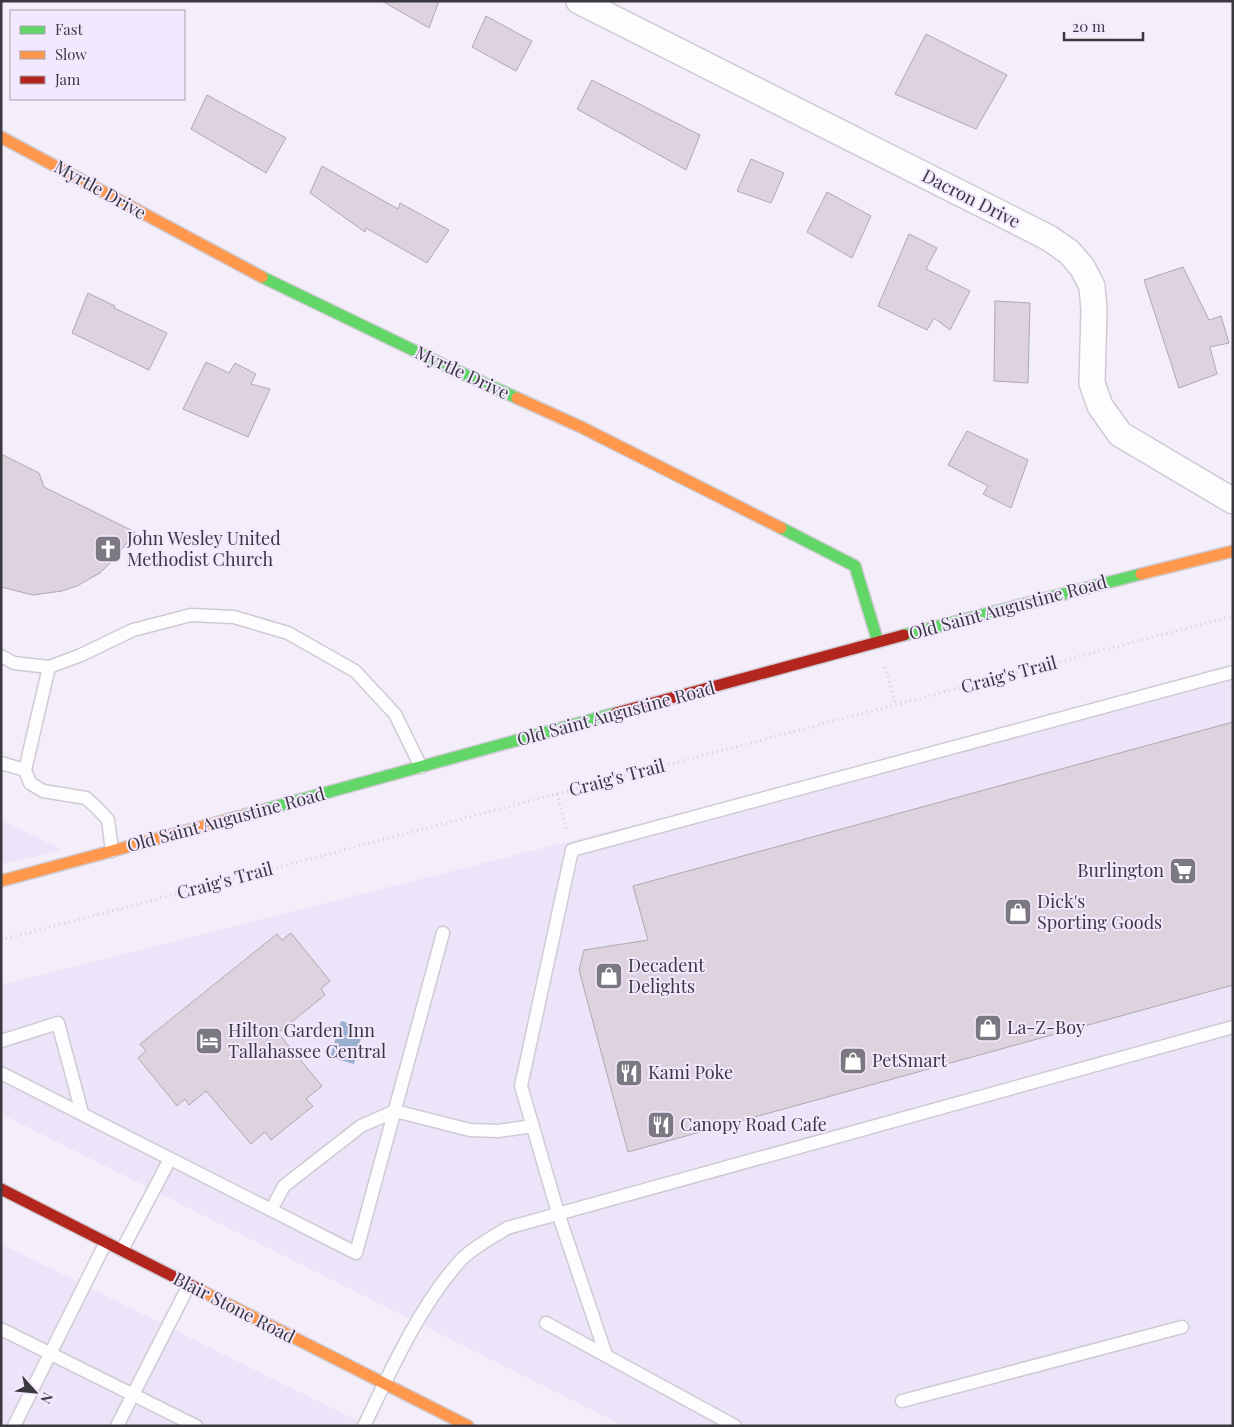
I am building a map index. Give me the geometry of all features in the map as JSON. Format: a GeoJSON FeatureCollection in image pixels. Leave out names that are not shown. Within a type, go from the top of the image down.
{"type":"FeatureCollection","features":[{"type":"Feature","properties":{"kind":"street","name":"Dacron Drive"},"geometry":{"type":"LineString","coordinates":[[579,1],[1049,238],[1069,252],[1082,267],[1092,286],[1094,310],[1092,383],[1100,406],[1120,434],[1233,500]]}},
{"type":"Feature","properties":{"kind":"street","name":"Myrtle Drive"},"geometry":{"type":"LineString","coordinates":[[1,137],[269,280],[444,365],[580,427],[855,566],[878,642]]}},
{"type":"Feature","properties":{"kind":"street","name":"Old Saint Augustine Road"},"geometry":{"type":"LineString","coordinates":[[1,881],[878,642],[1233,551]]}},
{"type":"Feature","properties":{"kind":"street","name":"Blair Stone Road"},"geometry":{"type":"LineString","coordinates":[[1,1189],[468,1426]]}},
{"type":"Feature","properties":{"kind":"lane"},"geometry":{"type":"LineString","coordinates":[[1,656],[14,663],[49,668],[133,630],[191,615],[234,617],[288,633],[355,671],[396,714],[421,767]]}},
{"type":"Feature","properties":{"kind":"lane"},"geometry":{"type":"LineString","coordinates":[[49,668],[25,770],[30,783],[43,791],[86,798],[98,809],[108,820],[112,851]]}},
{"type":"Feature","properties":{"kind":"lane"},"geometry":{"type":"LineString","coordinates":[[606,1355],[558,1213],[521,1086],[572,850],[1233,672]]}},
{"type":"Feature","properties":{"kind":"lane"},"geometry":{"type":"LineString","coordinates":[[1,763],[25,770]]}},
{"type":"Feature","properties":{"kind":"lane"},"geometry":{"type":"LineString","coordinates":[[1,1073],[356,1253],[443,932]]}},
{"type":"Feature","properties":{"kind":"lane"},"geometry":{"type":"LineString","coordinates":[[1,1041],[58,1023],[82,1114]]}},
{"type":"Feature","properties":{"kind":"lane"},"geometry":{"type":"LineString","coordinates":[[364,1426],[384,1384],[437,1289],[461,1259],[507,1228],[1233,1027]]}},
{"type":"Feature","properties":{"kind":"lane"},"geometry":{"type":"LineString","coordinates":[[271,1210],[284,1186],[361,1126],[395,1111],[470,1130],[498,1130],[533,1126]]}},
{"type":"Feature","properties":{"kind":"lane"},"geometry":{"type":"LineString","coordinates":[[122,1250],[170,1159]]}},
{"type":"Feature","properties":{"kind":"lane"},"geometry":{"type":"LineString","coordinates":[[14,1426],[106,1242]]}},
{"type":"Feature","properties":{"kind":"lane"},"geometry":{"type":"LineString","coordinates":[[118,1426],[189,1285]]}},
{"type":"Feature","properties":{"kind":"lane"},"geometry":{"type":"LineString","coordinates":[[546,1323],[735,1426]]}},
{"type":"Feature","properties":{"kind":"lane"},"geometry":{"type":"LineString","coordinates":[[902,1401],[1182,1328]]}},
{"type":"Feature","properties":{"kind":"lane"},"geometry":{"type":"LineString","coordinates":[[1,1329],[196,1426]]}},
{"type":"Feature","properties":{"kind":"path","name":"Craig's Trail"},"geometry":{"type":"LineString","coordinates":[[1,940],[1233,616]]}},
{"type":"Feature","properties":{"kind":"path"},"geometry":{"type":"LineString","coordinates":[[878,642],[896,705]]}},
{"type":"Feature","properties":{"kind":"path"},"geometry":{"type":"LineString","coordinates":[[557,794],[572,850]]}},
{"type":"Feature","properties":{"kind":"shaded area"},"geometry":{"type":"Polygon","coordinates":[[[1233,674],[1233,1426],[624,1426],[1,1114],[1,985],[1233,674]]]}},
{"type":"Feature","properties":{"kind":"shaded area"},"geometry":{"type":"Polygon","coordinates":[[[1,820],[62,850],[1,864],[1,820]]]}},
{"type":"Feature","properties":{"kind":"shaded area"},"geometry":{"type":"Polygon","coordinates":[[[1,1244],[368,1426],[1,1426],[1,1244]]]}},
{"type":"Feature","properties":{"kind":"water"},"geometry":{"type":"Polygon","coordinates":[[[341,1021],[364,1027],[354,1064],[330,1057],[341,1021]]]}},
{"type":"Feature","properties":{"kind":"building"},"geometry":{"type":"Polygon","coordinates":[[[382,1],[439,1],[429,28],[382,1]]]}},
{"type":"Feature","properties":{"kind":"building"},"geometry":{"type":"Polygon","coordinates":[[[486,16],[532,41],[516,71],[472,47],[486,16]]]}},
{"type":"Feature","properties":{"kind":"building"},"geometry":{"type":"Polygon","coordinates":[[[926,34],[1007,75],[976,129],[895,94],[926,34]]]}},
{"type":"Feature","properties":{"kind":"building"},"geometry":{"type":"Polygon","coordinates":[[[592,80],[700,135],[686,170],[577,109],[592,80]]]}},
{"type":"Feature","properties":{"kind":"building"},"geometry":{"type":"Polygon","coordinates":[[[207,95],[286,138],[266,173],[191,129],[207,95]]]}},
{"type":"Feature","properties":{"kind":"building"},"geometry":{"type":"Polygon","coordinates":[[[751,159],[784,173],[771,203],[737,191],[751,159]]]}},
{"type":"Feature","properties":{"kind":"building"},"geometry":{"type":"Polygon","coordinates":[[[322,166],[398,209],[400,203],[449,230],[427,263],[366,228],[365,232],[310,193],[322,166]]]}},
{"type":"Feature","properties":{"kind":"building"},"geometry":{"type":"Polygon","coordinates":[[[827,192],[871,216],[852,258],[807,232],[827,192]]]}},
{"type":"Feature","properties":{"kind":"building"},"geometry":{"type":"Polygon","coordinates":[[[909,234],[937,248],[926,269],[970,291],[950,330],[934,318],[927,330],[878,306],[909,234]]]}},
{"type":"Feature","properties":{"kind":"building"},"geometry":{"type":"Polygon","coordinates":[[[1183,267],[1209,320],[1221,316],[1229,343],[1210,347],[1217,374],[1179,388],[1144,280],[1183,267]]]}},
{"type":"Feature","properties":{"kind":"building"},"geometry":{"type":"Polygon","coordinates":[[[88,293],[115,306],[114,308],[167,333],[149,370],[72,333],[88,293]]]}},
{"type":"Feature","properties":{"kind":"building"},"geometry":{"type":"Polygon","coordinates":[[[995,301],[1030,303],[1028,383],[994,381],[995,301]]]}},
{"type":"Feature","properties":{"kind":"building"},"geometry":{"type":"Polygon","coordinates":[[[206,362],[229,373],[235,363],[256,374],[251,384],[270,389],[248,437],[183,409],[206,362]]]}},
{"type":"Feature","properties":{"kind":"building"},"geometry":{"type":"Polygon","coordinates":[[[967,431],[1028,460],[1011,508],[983,494],[988,486],[948,465],[967,431]]]}},
{"type":"Feature","properties":{"kind":"building"},"geometry":{"type":"Polygon","coordinates":[[[1,454],[39,473],[44,487],[135,532],[115,558],[100,573],[77,586],[62,591],[33,595],[1,587],[1,454]]]}},
{"type":"Feature","properties":{"kind":"building"},"geometry":{"type":"Polygon","coordinates":[[[1233,722],[1233,985],[628,1152],[579,970],[584,950],[648,940],[633,886],[1233,722]]]}},
{"type":"Feature","properties":{"kind":"building","name":"Hilton Garden Inn Tallahassee Central"},"geometry":{"type":"Polygon","coordinates":[[[291,933],[330,981],[321,989],[325,995],[278,1033],[322,1086],[306,1099],[313,1106],[271,1140],[265,1132],[251,1144],[206,1091],[189,1105],[185,1099],[177,1106],[138,1058],[146,1051],[140,1044],[277,934],[282,940],[291,933]]]}},
{"type":"Feature","properties":{"kind":"traffic: fast"},"geometry":{"type":"LineString","coordinates":[[262,277],[517,398]]}},
{"type":"Feature","properties":{"kind":"traffic: fast"},"geometry":{"type":"LineString","coordinates":[[781,528],[855,566],[878,642]]}},
{"type":"Feature","properties":{"kind":"traffic: fast"},"geometry":{"type":"LineString","coordinates":[[904,635],[1141,574]]}},
{"type":"Feature","properties":{"kind":"traffic: fast"},"geometry":{"type":"LineString","coordinates":[[245,815],[616,713]]}},
{"type":"Feature","properties":{"kind":"traffic: slow"},"geometry":{"type":"LineString","coordinates":[[1,137],[262,277]]}},
{"type":"Feature","properties":{"kind":"traffic: slow"},"geometry":{"type":"LineString","coordinates":[[517,398],[581,427],[781,528]]}},
{"type":"Feature","properties":{"kind":"traffic: slow"},"geometry":{"type":"LineString","coordinates":[[1141,574],[1233,551]]}},
{"type":"Feature","properties":{"kind":"traffic: slow"},"geometry":{"type":"LineString","coordinates":[[1,881],[245,815]]}},
{"type":"Feature","properties":{"kind":"traffic: slow"},"geometry":{"type":"LineString","coordinates":[[196,1288],[468,1426]]}},
{"type":"Feature","properties":{"kind":"traffic: jam"},"geometry":{"type":"LineString","coordinates":[[616,713],[904,635]]}},
{"type":"Feature","properties":{"kind":"traffic: jam"},"geometry":{"type":"LineString","coordinates":[[1,1189],[196,1288]]}},
{"type":"Feature","properties":{"kind":"place","name":"John Wesley United Methodist Church"},"geometry":{"type":"Point","coordinates":[108,549]}},
{"type":"Feature","properties":{"kind":"place","name":"Burlington"},"geometry":{"type":"Point","coordinates":[1183,871]}},
{"type":"Feature","properties":{"kind":"place","name":"Dick's Sporting Goods"},"geometry":{"type":"Point","coordinates":[1018,912]}},
{"type":"Feature","properties":{"kind":"place","name":"Decadent Delights"},"geometry":{"type":"Point","coordinates":[609,976]}},
{"type":"Feature","properties":{"kind":"place","name":"La-Z-Boy"},"geometry":{"type":"Point","coordinates":[988,1028]}},
{"type":"Feature","properties":{"kind":"place","name":"Hilton Garden Inn Tallahassee Central"},"geometry":{"type":"Point","coordinates":[209,1041]}},
{"type":"Feature","properties":{"kind":"place","name":"PetSmart"},"geometry":{"type":"Point","coordinates":[853,1061]}},
{"type":"Feature","properties":{"kind":"place","name":"Kami Poke"},"geometry":{"type":"Point","coordinates":[629,1073]}},
{"type":"Feature","properties":{"kind":"place","name":"Canopy Road Cafe"},"geometry":{"type":"Point","coordinates":[661,1125]}}]}
